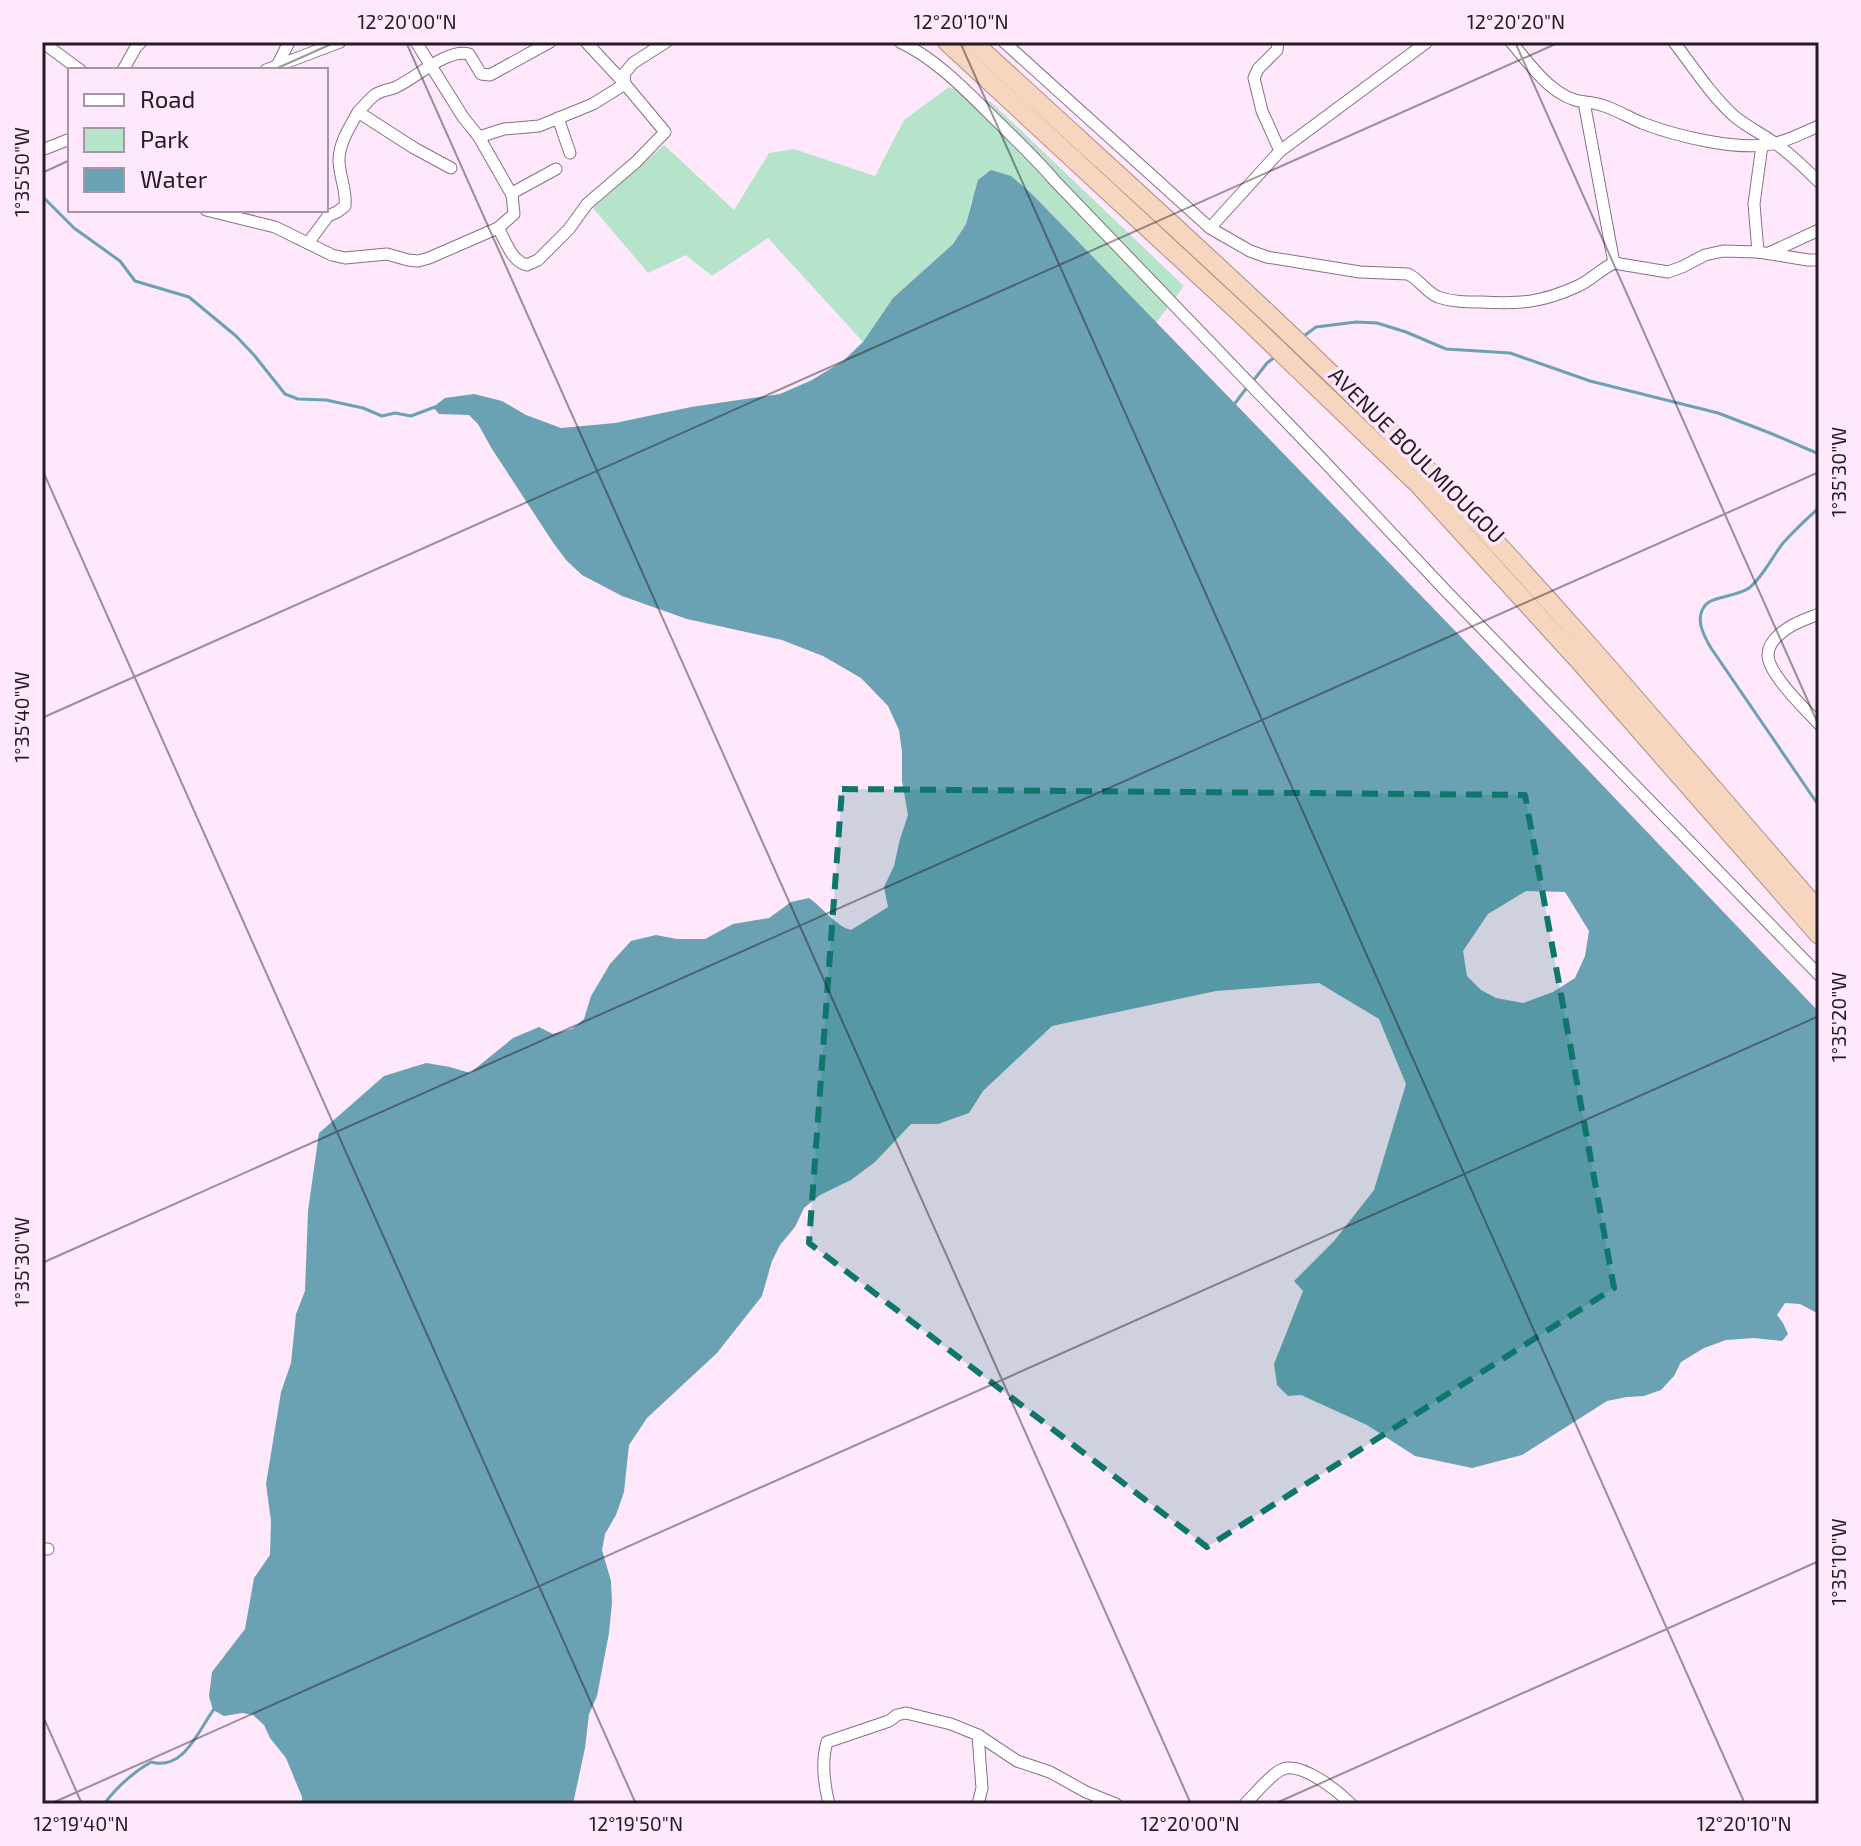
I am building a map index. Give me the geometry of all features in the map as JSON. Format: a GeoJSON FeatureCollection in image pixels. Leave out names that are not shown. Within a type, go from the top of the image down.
{"type":"FeatureCollection","features":[{"type":"Feature","properties":{"kind":"highway","name":"AVENUE BOULMIOUGOU"},"geometry":{"type":"LineString","coordinates":[[947,42],[1249,310]]}},
{"type":"Feature","properties":{"kind":"highway","name":"AVENUE BOULMIOUGOU"},"geometry":{"type":"LineString","coordinates":[[973,42],[1314,372],[1440,484],[1504,551],[1819,911]]}},
{"type":"Feature","properties":{"kind":"highway","name":"AVENUE BOULMIOUGOU"},"geometry":{"type":"LineString","coordinates":[[1314,372],[1581,663],[1819,935]]}},
{"type":"Feature","properties":{"kind":"street"},"geometry":{"type":"LineString","coordinates":[[42,42],[77,68]]}},
{"type":"Feature","properties":{"kind":"street"},"geometry":{"type":"LineString","coordinates":[[124,68],[141,42]]}},
{"type":"Feature","properties":{"kind":"street"},"geometry":{"type":"LineString","coordinates":[[272,68],[289,42]]}},
{"type":"Feature","properties":{"kind":"street"},"geometry":{"type":"LineString","coordinates":[[272,68],[340,42]]}},
{"type":"Feature","properties":{"kind":"street"},"geometry":{"type":"LineString","coordinates":[[214,212],[275,227],[332,255],[345,258],[387,254],[418,261],[498,228],[514,214],[512,195],[479,137],[416,42]]}},
{"type":"Feature","properties":{"kind":"street"},"geometry":{"type":"LineString","coordinates":[[308,243],[328,216],[345,206],[339,160],[341,144],[358,112],[373,96],[462,52],[469,54],[481,74],[490,75],[525,47],[550,42]]}},
{"type":"Feature","properties":{"kind":"street"},"geometry":{"type":"LineString","coordinates":[[498,228],[520,263],[527,265],[538,260],[569,229],[587,204],[665,132],[586,42]]}},
{"type":"Feature","properties":{"kind":"street"},"geometry":{"type":"LineString","coordinates":[[625,84],[624,74],[633,63],[666,42]]}},
{"type":"Feature","properties":{"kind":"street"},"geometry":{"type":"LineString","coordinates":[[900,42],[944,71],[1028,149],[1434,580],[1819,975]]}},
{"type":"Feature","properties":{"kind":"street"},"geometry":{"type":"LineString","coordinates":[[1004,42],[1210,228],[1267,257],[1360,272],[1408,274],[1431,294],[1455,301],[1517,304],[1576,287],[1614,263],[1668,272],[1715,252],[1763,253],[1819,260]]}},
{"type":"Feature","properties":{"kind":"street"},"geometry":{"type":"LineString","coordinates":[[1278,42],[1277,50],[1258,69],[1254,78],[1262,111],[1280,151]]}},
{"type":"Feature","properties":{"kind":"street"},"geometry":{"type":"LineString","coordinates":[[1210,228],[1280,151],[1427,42]]}},
{"type":"Feature","properties":{"kind":"street"},"geometry":{"type":"LineString","coordinates":[[1511,42],[1561,95],[1600,104],[1650,126],[1694,138],[1744,146],[1775,143],[1819,126]]}},
{"type":"Feature","properties":{"kind":"street"},"geometry":{"type":"LineString","coordinates":[[1674,42],[1732,114],[1775,143],[1819,182]]}},
{"type":"Feature","properties":{"kind":"street"},"geometry":{"type":"LineString","coordinates":[[479,137],[504,129],[539,126],[593,104],[625,84]]}},
{"type":"Feature","properties":{"kind":"street"},"geometry":{"type":"LineString","coordinates":[[1584,102],[1614,263]]}},
{"type":"Feature","properties":{"kind":"street"},"geometry":{"type":"LineString","coordinates":[[358,112],[451,168]]}},
{"type":"Feature","properties":{"kind":"street"},"geometry":{"type":"LineString","coordinates":[[558,118],[570,153]]}},
{"type":"Feature","properties":{"kind":"street"},"geometry":{"type":"LineString","coordinates":[[42,150],[68,140]]}},
{"type":"Feature","properties":{"kind":"street"},"geometry":{"type":"LineString","coordinates":[[1762,145],[1754,204],[1763,253]]}},
{"type":"Feature","properties":{"kind":"street"},"geometry":{"type":"LineString","coordinates":[[512,195],[556,169]]}},
{"type":"Feature","properties":{"kind":"street"},"geometry":{"type":"LineString","coordinates":[[1763,253],[1819,230]]}},
{"type":"Feature","properties":{"kind":"street"},"geometry":{"type":"LineString","coordinates":[[1819,614],[1785,630],[1775,638],[1768,652],[1772,668],[1794,699],[1819,724]]}},
{"type":"Feature","properties":{"kind":"street"},"geometry":{"type":"LineString","coordinates":[[829,1804],[824,1785],[824,1756],[825,1746],[830,1740],[906,1713],[951,1724],[978,1735],[1017,1761],[1050,1772],[1116,1804]]}},
{"type":"Feature","properties":{"kind":"street"},"geometry":{"type":"LineString","coordinates":[[978,1735],[982,1788],[978,1804]]}},
{"type":"Feature","properties":{"kind":"street"},"geometry":{"type":"LineString","coordinates":[[1245,1804],[1279,1771],[1289,1768],[1309,1774],[1330,1786],[1351,1804]]}},
{"type":"Feature","properties":{"kind":"highlighted area"},"geometry":{"type":"Polygon","coordinates":[[[842,789],[1525,795],[1614,1288],[1207,1547],[809,1243],[842,789]]]}},
{"type":"Feature","properties":{"kind":"green space"},"geometry":{"type":"Polygon","coordinates":[[[949,87],[991,102],[1184,286],[1156,323],[1034,196],[972,199],[966,224],[953,244],[893,298],[863,342],[768,238],[712,276],[686,255],[648,273],[593,208],[664,145],[734,210],[769,153],[794,149],[875,176],[904,120],[949,87]]]}},
{"type":"Feature","properties":{"kind":"water"},"geometry":{"type":"Polygon","coordinates":[[[991,170],[1011,176],[1034,196],[1819,1012],[1819,1314],[1800,1304],[1785,1303],[1777,1315],[1788,1334],[1782,1341],[1754,1338],[1726,1340],[1704,1348],[1681,1362],[1674,1376],[1661,1390],[1644,1396],[1607,1401],[1522,1455],[1472,1468],[1415,1456],[1367,1425],[1301,1395],[1288,1396],[1277,1385],[1274,1364],[1303,1291],[1294,1281],[1334,1241],[1374,1190],[1406,1084],[1379,1019],[1319,983],[1216,991],[1052,1026],[983,1091],[969,1113],[938,1124],[911,1124],[875,1162],[804,1208],[772,1261],[762,1296],[717,1353],[647,1418],[629,1445],[624,1492],[605,1534],[602,1550],[611,1581],[609,1633],[597,1696],[589,1714],[573,1804],[302,1804],[286,1758],[264,1725],[253,1715],[224,1716],[213,1710],[209,1696],[212,1672],[245,1629],[254,1578],[270,1555],[271,1521],[266,1484],[281,1392],[291,1363],[296,1314],[305,1291],[308,1211],[319,1133],[384,1076],[426,1063],[470,1073],[513,1038],[539,1027],[553,1034],[572,1029],[584,1019],[591,996],[610,964],[631,941],[656,935],[705,939],[733,924],[769,918],[791,902],[809,898],[835,921],[851,930],[888,907],[884,887],[894,866],[908,815],[899,730],[888,706],[861,678],[823,656],[782,640],[687,619],[622,596],[582,575],[552,541],[478,424],[469,415],[439,414],[433,407],[445,398],[474,394],[502,401],[526,415],[561,428],[615,423],[691,407],[780,394],[812,380],[843,361],[863,342],[893,298],[953,244],[966,224],[978,180],[991,170]],[[1526,891],[1488,914],[1463,951],[1467,976],[1481,990],[1496,998],[1523,1003],[1553,992],[1575,978],[1585,956],[1589,931],[1565,892],[1526,891]]]}},
{"type":"Feature","properties":{"kind":"waterway"},"geometry":{"type":"LineString","coordinates":[[42,196],[74,228],[120,261],[135,281],[189,297],[236,336],[285,394],[298,399],[326,400],[363,408],[382,416],[395,413],[411,416],[435,407]]}},
{"type":"Feature","properties":{"kind":"waterway"},"geometry":{"type":"LineString","coordinates":[[1304,336],[1316,327],[1377,323],[1446,349],[1510,353],[1590,381],[1718,413],[1819,454]]}},
{"type":"Feature","properties":{"kind":"waterway"},"geometry":{"type":"LineString","coordinates":[[1253,381],[1275,357]]}},
{"type":"Feature","properties":{"kind":"waterway"},"geometry":{"type":"LineString","coordinates":[[1233,406],[1248,386]]}},
{"type":"Feature","properties":{"kind":"waterway"},"geometry":{"type":"LineString","coordinates":[[1819,508],[1783,543],[1749,588],[1707,603],[1700,617],[1703,633],[1711,648],[1819,806]]}},
{"type":"Feature","properties":{"kind":"waterway"},"geometry":{"type":"LineString","coordinates":[[104,1804],[144,1766],[151,1762],[173,1761],[181,1755],[214,1709]]}}]}
